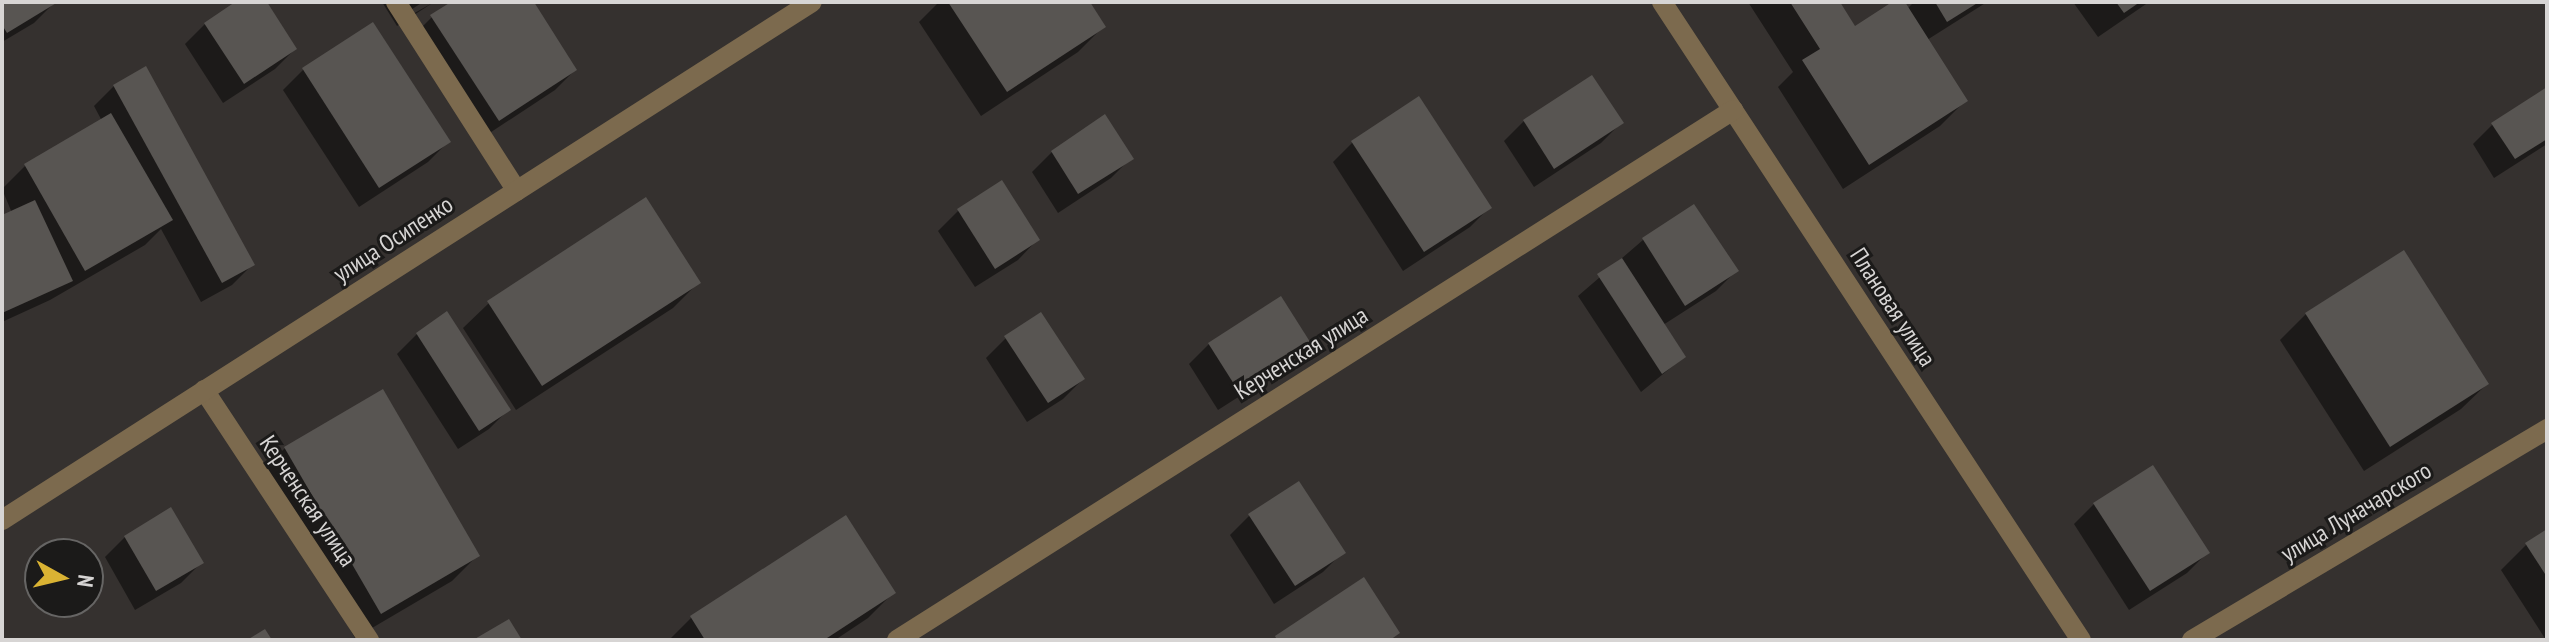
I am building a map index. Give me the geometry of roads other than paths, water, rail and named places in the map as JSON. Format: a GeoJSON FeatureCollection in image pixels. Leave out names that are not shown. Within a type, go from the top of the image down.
{"type":"FeatureCollection","features":[{"type":"Feature","properties":{"kind":"street"},"geometry":{"type":"LineString","coordinates":[[396,2],[517,191]]}},
{"type":"Feature","properties":{"kind":"street","name":"улица Осипенко"},"geometry":{"type":"LineString","coordinates":[[2,520],[812,2]]}},
{"type":"Feature","properties":{"kind":"street","name":"Плановая улица"},"geometry":{"type":"LineString","coordinates":[[1662,2],[2081,640]]}},
{"type":"Feature","properties":{"kind":"street","name":"Керченская улица"},"geometry":{"type":"LineString","coordinates":[[897,640],[1733,110]]}},
{"type":"Feature","properties":{"kind":"street","name":"Керченская улица"},"geometry":{"type":"LineString","coordinates":[[204,390],[369,640]]}},
{"type":"Feature","properties":{"kind":"street","name":"улица Луначарского"},"geometry":{"type":"LineString","coordinates":[[2192,640],[2547,429]]}}]}
